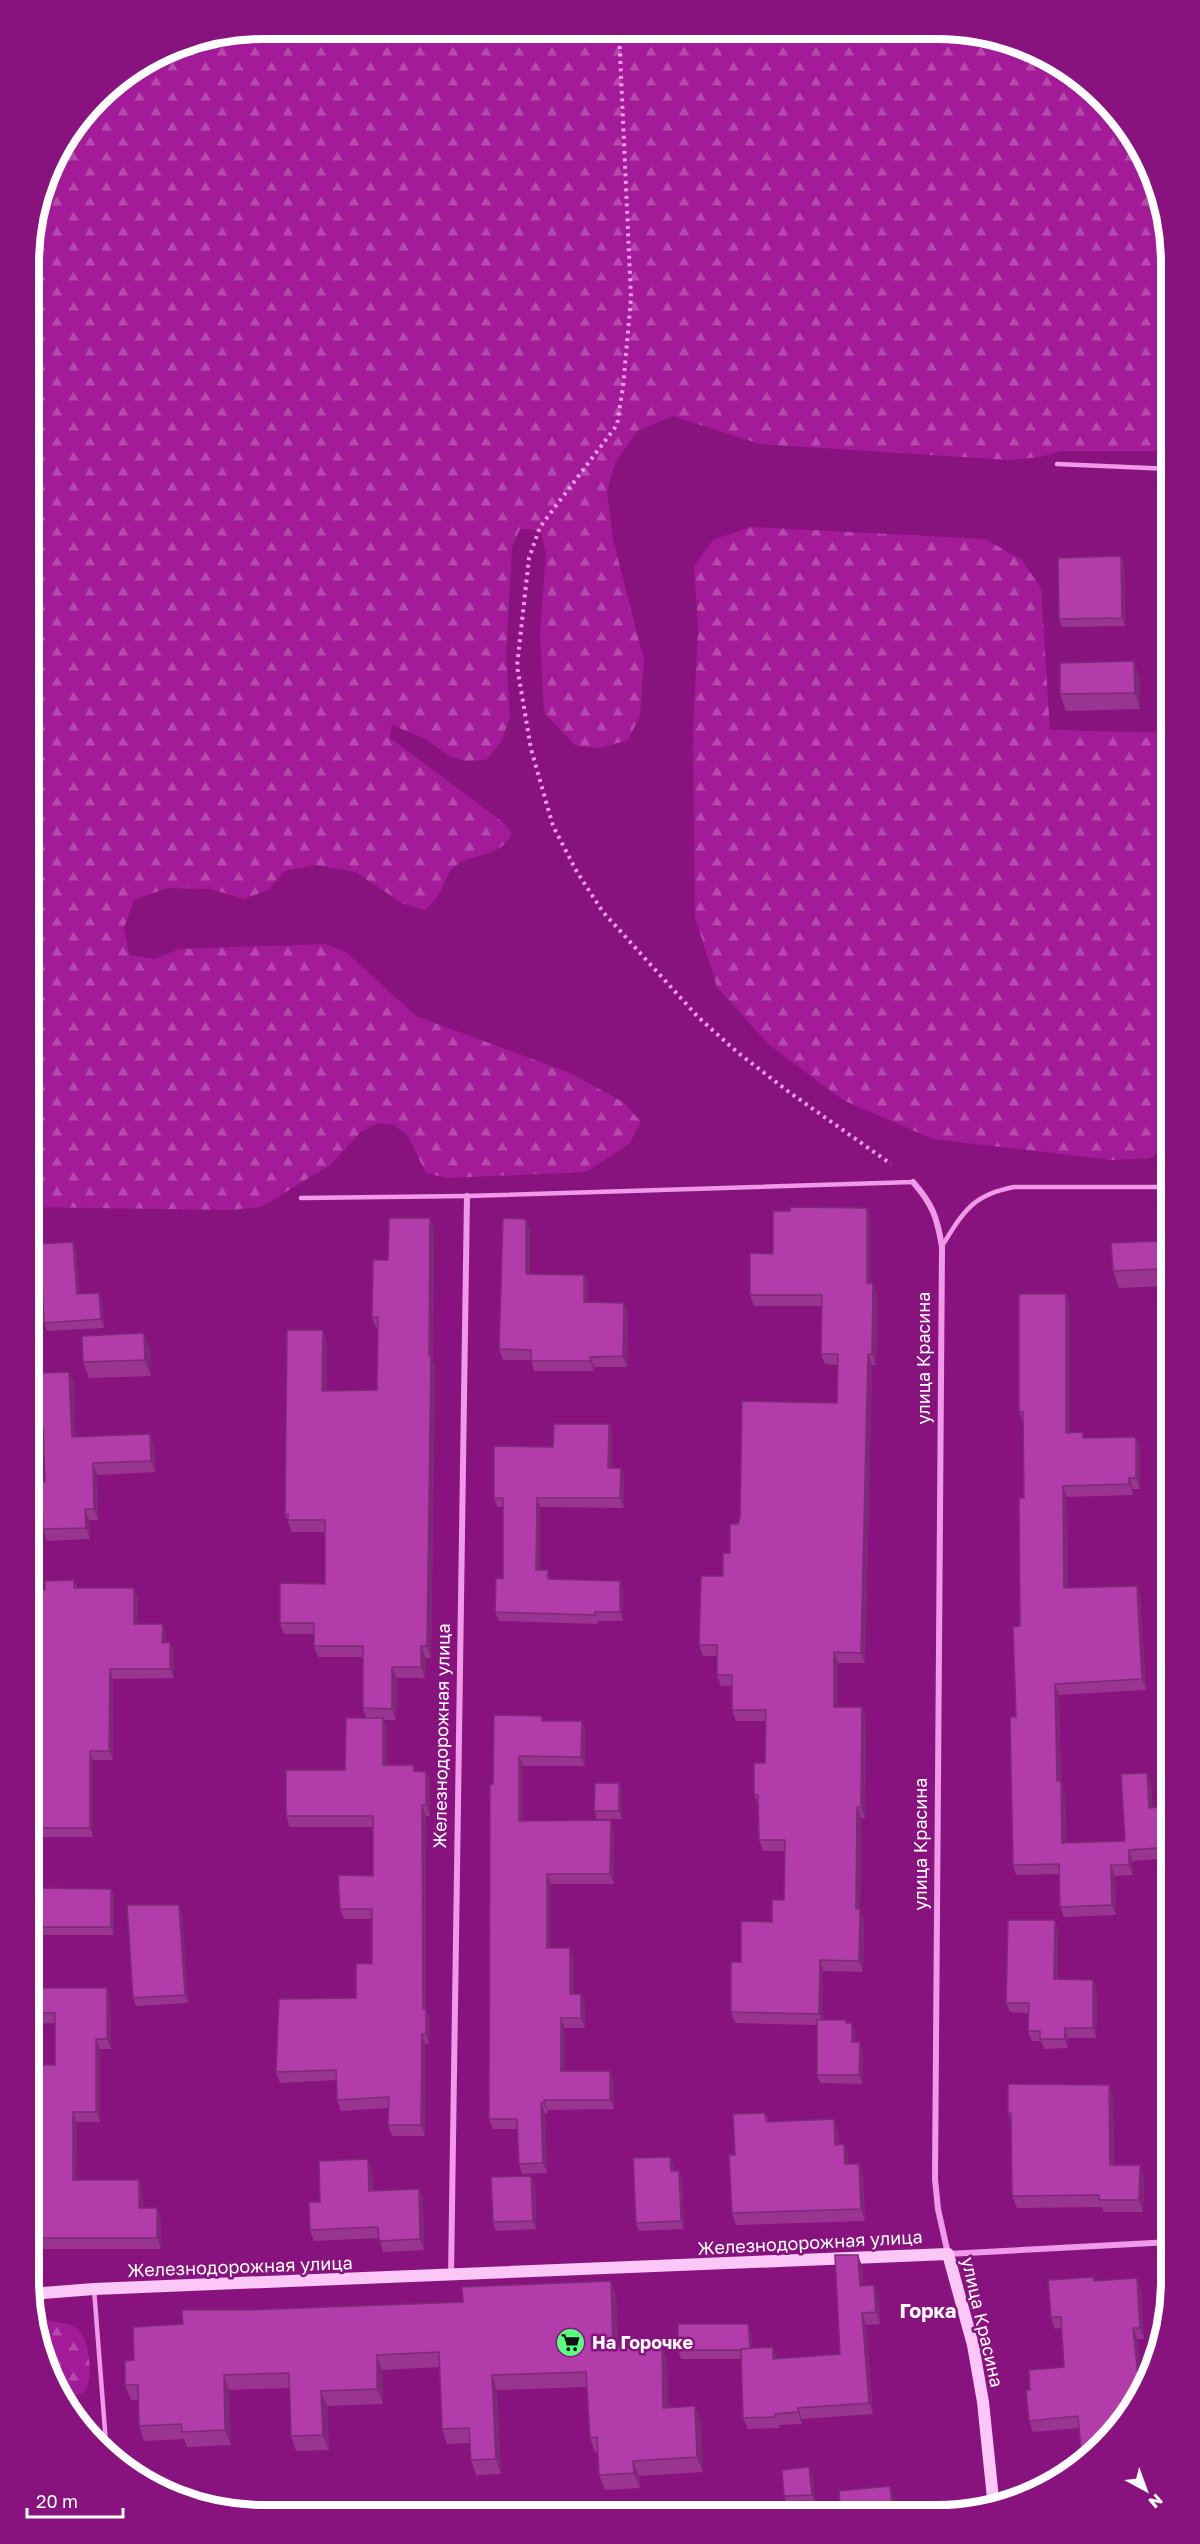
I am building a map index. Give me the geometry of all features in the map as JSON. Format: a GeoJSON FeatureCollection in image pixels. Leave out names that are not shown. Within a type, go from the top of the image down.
{"type":"FeatureCollection","features":[{"type":"Feature","properties":{"kind":"street","name":"улица Красина"},"geometry":{"type":"LineString","coordinates":[[913,1182],[928,1199],[938,1218],[942,1247],[935,2179],[938,2209],[948,2254],[977,2367],[993,2498]]}},
{"type":"Feature","properties":{"kind":"street","name":"Железнодорожная улица"},"geometry":{"type":"LineString","coordinates":[[451,2276],[467,1196]]}},
{"type":"Feature","properties":{"kind":"street","name":"Железнодорожная улица"},"geometry":{"type":"LineString","coordinates":[[39,2293],[94,2289],[948,2254],[1161,2243]]}},
{"type":"Feature","properties":{"kind":"lane"},"geometry":{"type":"LineString","coordinates":[[1057,464],[1161,469]]}},
{"type":"Feature","properties":{"kind":"lane"},"geometry":{"type":"LineString","coordinates":[[301,1198],[467,1196],[913,1182]]}},
{"type":"Feature","properties":{"kind":"lane"},"geometry":{"type":"LineString","coordinates":[[942,1247],[957,1223],[976,1200],[992,1191],[1014,1187],[1161,1187]]}},
{"type":"Feature","properties":{"kind":"lane"},"geometry":{"type":"LineString","coordinates":[[94,2289],[106,2440]]}},
{"type":"Feature","properties":{"kind":"path"},"geometry":{"type":"LineString","coordinates":[[619,39],[631,298],[624,387],[617,425],[540,527],[529,558],[517,666],[531,749],[553,826],[577,872],[603,912],[698,1017],[737,1052],[789,1092],[892,1164],[913,1182]]}},
{"type":"Feature","properties":{"kind":"green space"},"geometry":{"type":"Polygon","coordinates":[[[249,39],[951,39],[980,43],[1009,51],[1036,62],[1073,85],[1105,115],[1131,151],[1149,191],[1157,220],[1161,249],[1161,451],[1061,451],[1040,457],[1010,460],[760,444],[673,416],[637,431],[615,463],[607,491],[613,540],[644,660],[640,716],[628,740],[600,748],[576,746],[544,713],[540,635],[546,552],[540,530],[520,529],[512,547],[506,655],[510,716],[501,742],[486,760],[464,761],[447,755],[426,739],[392,725],[390,738],[504,823],[512,834],[506,842],[491,852],[465,860],[457,865],[450,871],[437,897],[425,910],[404,904],[355,872],[315,865],[285,871],[268,890],[244,899],[211,889],[167,888],[134,900],[124,928],[129,955],[155,959],[179,949],[325,944],[346,952],[416,1016],[570,1073],[623,1102],[641,1122],[629,1144],[586,1172],[448,1178],[426,1173],[407,1135],[394,1125],[378,1123],[361,1132],[330,1165],[261,1207],[228,1210],[39,1207],[39,249],[43,220],[51,191],[62,164],[85,127],[127,85],[164,62],[205,47],[249,39]]]}},
{"type":"Feature","properties":{"kind":"green space"},"geometry":{"type":"Polygon","coordinates":[[[750,527],[985,539],[1022,560],[1041,588],[1050,730],[1161,733],[1161,1147],[1152,1158],[1112,1160],[933,1139],[843,1100],[768,1044],[717,987],[695,917],[693,732],[698,628],[694,566],[713,540],[750,527]]]}},
{"type":"Feature","properties":{"kind":"green space"},"geometry":{"type":"Polygon","coordinates":[[[42,2320],[71,2325],[82,2334],[88,2350],[90,2370],[87,2387],[82,2394],[71,2396],[62,2380],[51,2353],[42,2320]]]}},
{"type":"Feature","properties":{"kind":"building"},"geometry":{"type":"Polygon","coordinates":[[[1121,556],[1122,618],[1059,619],[1058,558],[1121,556]]]}},
{"type":"Feature","properties":{"kind":"building"},"geometry":{"type":"Polygon","coordinates":[[[1134,661],[1135,693],[1060,694],[1060,663],[1134,661]]]}},
{"type":"Feature","properties":{"kind":"building"},"geometry":{"type":"Polygon","coordinates":[[[790,1207],[867,1208],[867,1283],[873,1283],[872,1354],[868,1354],[861,1653],[834,1652],[834,1707],[862,1707],[861,1807],[857,1807],[856,1909],[860,1909],[859,1961],[820,1960],[819,2014],[731,2012],[731,1962],[741,1962],[741,1921],[772,1922],[772,1900],[784,1900],[785,1840],[759,1840],[758,1795],[754,1794],[754,1763],[765,1763],[766,1710],[732,1710],[732,1675],[717,1675],[717,1645],[699,1645],[701,1576],[723,1576],[723,1553],[730,1553],[730,1524],[738,1524],[740,1517],[742,1401],[837,1403],[838,1354],[821,1354],[822,1295],[750,1295],[750,1253],[773,1254],[773,1211],[790,1211],[790,1207]]]}},
{"type":"Feature","properties":{"kind":"building"},"geometry":{"type":"Polygon","coordinates":[[[389,1218],[430,1218],[429,1356],[431,1356],[427,1646],[421,1646],[421,1667],[392,1667],[392,1709],[363,1708],[363,1646],[314,1646],[314,1623],[280,1623],[280,1583],[325,1584],[325,1520],[288,1520],[288,1514],[285,1515],[287,1330],[323,1330],[322,1391],[377,1390],[378,1317],[372,1317],[373,1260],[388,1260],[389,1218]]]}},
{"type":"Feature","properties":{"kind":"building"},"geometry":{"type":"Polygon","coordinates":[[[503,1218],[526,1219],[526,1274],[584,1275],[584,1302],[624,1303],[623,1356],[590,1357],[590,1361],[531,1361],[531,1350],[499,1349],[503,1218]]]}},
{"type":"Feature","properties":{"kind":"building"},"geometry":{"type":"Polygon","coordinates":[[[1160,1241],[1161,1269],[1113,1271],[1111,1243],[1160,1241]]]}},
{"type":"Feature","properties":{"kind":"building"},"geometry":{"type":"Polygon","coordinates":[[[73,1242],[77,1294],[99,1293],[101,1319],[44,1323],[40,1244],[73,1242]]]}},
{"type":"Feature","properties":{"kind":"building"},"geometry":{"type":"Polygon","coordinates":[[[1019,1294],[1066,1294],[1066,1433],[1083,1432],[1083,1438],[1136,1437],[1136,1478],[1129,1478],[1129,1484],[1063,1486],[1064,1588],[1137,1586],[1142,1679],[1055,1684],[1057,1781],[1061,1781],[1062,1843],[1125,1841],[1121,1774],[1147,1773],[1149,1808],[1161,1807],[1161,1848],[1129,1850],[1129,1865],[1111,1865],[1112,1905],[1060,1907],[1059,1864],[1013,1865],[1010,1717],[1016,1717],[1013,1627],[1020,1626],[1019,1498],[1024,1498],[1023,1412],[1019,1411],[1019,1294]]]}},
{"type":"Feature","properties":{"kind":"building"},"geometry":{"type":"Polygon","coordinates":[[[144,1333],[145,1360],[83,1362],[82,1336],[144,1333]]]}},
{"type":"Feature","properties":{"kind":"building"},"geometry":{"type":"Polygon","coordinates":[[[69,1372],[72,1437],[150,1434],[151,1461],[93,1463],[94,1509],[85,1509],[86,1528],[43,1529],[41,1482],[45,1482],[43,1427],[39,1427],[39,1373],[69,1372]]]}},
{"type":"Feature","properties":{"kind":"building"},"geometry":{"type":"Polygon","coordinates":[[[554,1424],[609,1424],[608,1468],[621,1468],[620,1498],[537,1498],[536,1570],[548,1570],[548,1579],[620,1581],[620,1612],[595,1612],[595,1615],[495,1612],[496,1578],[503,1579],[503,1498],[494,1498],[494,1446],[553,1447],[554,1424]]]}},
{"type":"Feature","properties":{"kind":"building"},"geometry":{"type":"Polygon","coordinates":[[[74,1580],[74,1588],[134,1588],[134,1624],[163,1624],[162,1643],[170,1642],[170,1669],[110,1669],[109,1751],[90,1751],[90,1828],[39,1828],[40,1590],[45,1590],[45,1581],[74,1580]]]}},
{"type":"Feature","properties":{"kind":"building"},"geometry":{"type":"Polygon","coordinates":[[[494,1715],[542,1716],[542,1721],[582,1721],[581,1757],[519,1756],[519,1821],[611,1820],[610,1874],[547,1874],[547,1948],[570,1948],[570,1994],[581,1994],[581,2018],[561,2018],[561,2071],[610,2071],[610,2100],[544,2100],[544,2103],[541,2103],[543,2163],[519,2164],[517,2119],[489,2119],[490,1784],[493,1784],[494,1715]]]}},
{"type":"Feature","properties":{"kind":"building"},"geometry":{"type":"Polygon","coordinates":[[[346,1718],[383,1718],[383,1765],[413,1765],[414,1771],[426,1772],[426,1805],[422,1805],[423,2009],[426,2009],[426,2034],[422,2034],[421,2125],[388,2125],[389,2097],[337,2100],[336,2070],[276,2072],[279,1999],[356,1998],[356,1963],[372,1964],[372,1909],[340,1909],[338,1875],[373,1876],[373,1816],[286,1816],[286,1770],[345,1770],[346,1718]]]}},
{"type":"Feature","properties":{"kind":"building"},"geometry":{"type":"Polygon","coordinates":[[[595,1783],[619,1783],[619,1811],[594,1811],[595,1783]]]}},
{"type":"Feature","properties":{"kind":"building"},"geometry":{"type":"Polygon","coordinates":[[[39,1888],[111,1889],[111,1927],[39,1927],[39,1888]]]}},
{"type":"Feature","properties":{"kind":"building"},"geometry":{"type":"Polygon","coordinates":[[[127,1905],[179,1905],[185,1995],[133,1998],[127,1905]]]}},
{"type":"Feature","properties":{"kind":"building"},"geometry":{"type":"Polygon","coordinates":[[[1008,1920],[1055,1920],[1054,1979],[1093,1980],[1093,2028],[1065,2028],[1065,2039],[1040,2039],[1040,2031],[1028,2031],[1029,2003],[1006,2003],[1008,1920]]]}},
{"type":"Feature","properties":{"kind":"building"},"geometry":{"type":"Polygon","coordinates":[[[39,1988],[107,1988],[107,2039],[96,2039],[96,2112],[73,2112],[73,2180],[139,2180],[139,2208],[157,2208],[157,2238],[39,2238],[39,2065],[55,2065],[55,2013],[39,2013],[39,1988]]]}},
{"type":"Feature","properties":{"kind":"building"},"geometry":{"type":"Polygon","coordinates":[[[817,2020],[846,2020],[846,2023],[852,2023],[852,2042],[860,2042],[859,2075],[817,2075],[817,2020]]]}},
{"type":"Feature","properties":{"kind":"building"},"geometry":{"type":"Polygon","coordinates":[[[1008,2084],[1109,2085],[1110,2165],[1140,2165],[1139,2200],[1099,2200],[1099,2195],[1012,2196],[1011,2113],[1008,2113],[1008,2084]]]}},
{"type":"Feature","properties":{"kind":"building"},"geometry":{"type":"Polygon","coordinates":[[[765,2113],[766,2122],[834,2119],[835,2145],[844,2144],[845,2164],[859,2164],[861,2209],[732,2213],[729,2155],[735,2155],[733,2114],[765,2113]]]}},
{"type":"Feature","properties":{"kind":"building"},"geometry":{"type":"Polygon","coordinates":[[[670,2157],[671,2171],[679,2171],[681,2221],[636,2223],[633,2158],[670,2157]]]}},
{"type":"Feature","properties":{"kind":"building"},"geometry":{"type":"Polygon","coordinates":[[[368,2159],[369,2191],[419,2189],[420,2239],[379,2241],[378,2227],[310,2230],[309,2202],[320,2202],[319,2161],[368,2159]]]}},
{"type":"Feature","properties":{"kind":"building"},"geometry":{"type":"Polygon","coordinates":[[[531,2176],[533,2221],[493,2222],[491,2177],[531,2176]]]}},
{"type":"Feature","properties":{"kind":"building"},"geometry":{"type":"Polygon","coordinates":[[[835,2255],[858,2255],[860,2286],[874,2285],[876,2312],[862,2313],[869,2403],[798,2408],[798,2412],[775,2414],[775,2417],[743,2418],[741,2349],[773,2347],[773,2359],[840,2354],[835,2255]]]}},
{"type":"Feature","properties":{"kind":"building"},"geometry":{"type":"Polygon","coordinates":[[[1094,2277],[1094,2281],[1137,2278],[1140,2328],[1133,2328],[1138,2379],[1115,2417],[1081,2452],[1078,2416],[1029,2421],[1026,2390],[1030,2390],[1029,2370],[1064,2367],[1061,2317],[1051,2317],[1048,2280],[1094,2277]]]}},
{"type":"Feature","properties":{"kind":"building"},"geometry":{"type":"Polygon","coordinates":[[[611,2281],[613,2347],[662,2345],[663,2408],[695,2406],[697,2457],[633,2461],[634,2473],[599,2475],[597,2437],[590,2438],[586,2372],[492,2375],[496,2459],[471,2460],[469,2428],[442,2429],[439,2352],[377,2355],[377,2389],[321,2391],[323,2435],[291,2436],[289,2373],[224,2375],[225,2430],[182,2432],[181,2424],[139,2426],[138,2385],[125,2385],[125,2361],[134,2360],[133,2327],[183,2324],[182,2310],[249,2310],[463,2302],[462,2287],[611,2281]]]}},
{"type":"Feature","properties":{"kind":"building"},"geometry":{"type":"Polygon","coordinates":[[[678,2324],[748,2324],[750,2348],[678,2350],[678,2324]]]}},
{"type":"Feature","properties":{"kind":"building"},"geometry":{"type":"Polygon","coordinates":[[[809,2467],[812,2495],[784,2496],[782,2470],[809,2467]]]}},
{"type":"Feature","properties":{"kind":"building"},"geometry":{"type":"Polygon","coordinates":[[[890,2486],[892,2505],[840,2505],[839,2491],[890,2486]]]}},
{"type":"Feature","properties":{"kind":"place","name":"На Горочке"},"geometry":{"type":"Point","coordinates":[571,2342]}},
{"type":"Feature","properties":{"kind":"district","name":"Горка"},"geometry":{"type":"Point","coordinates":[928,2310]}}]}
